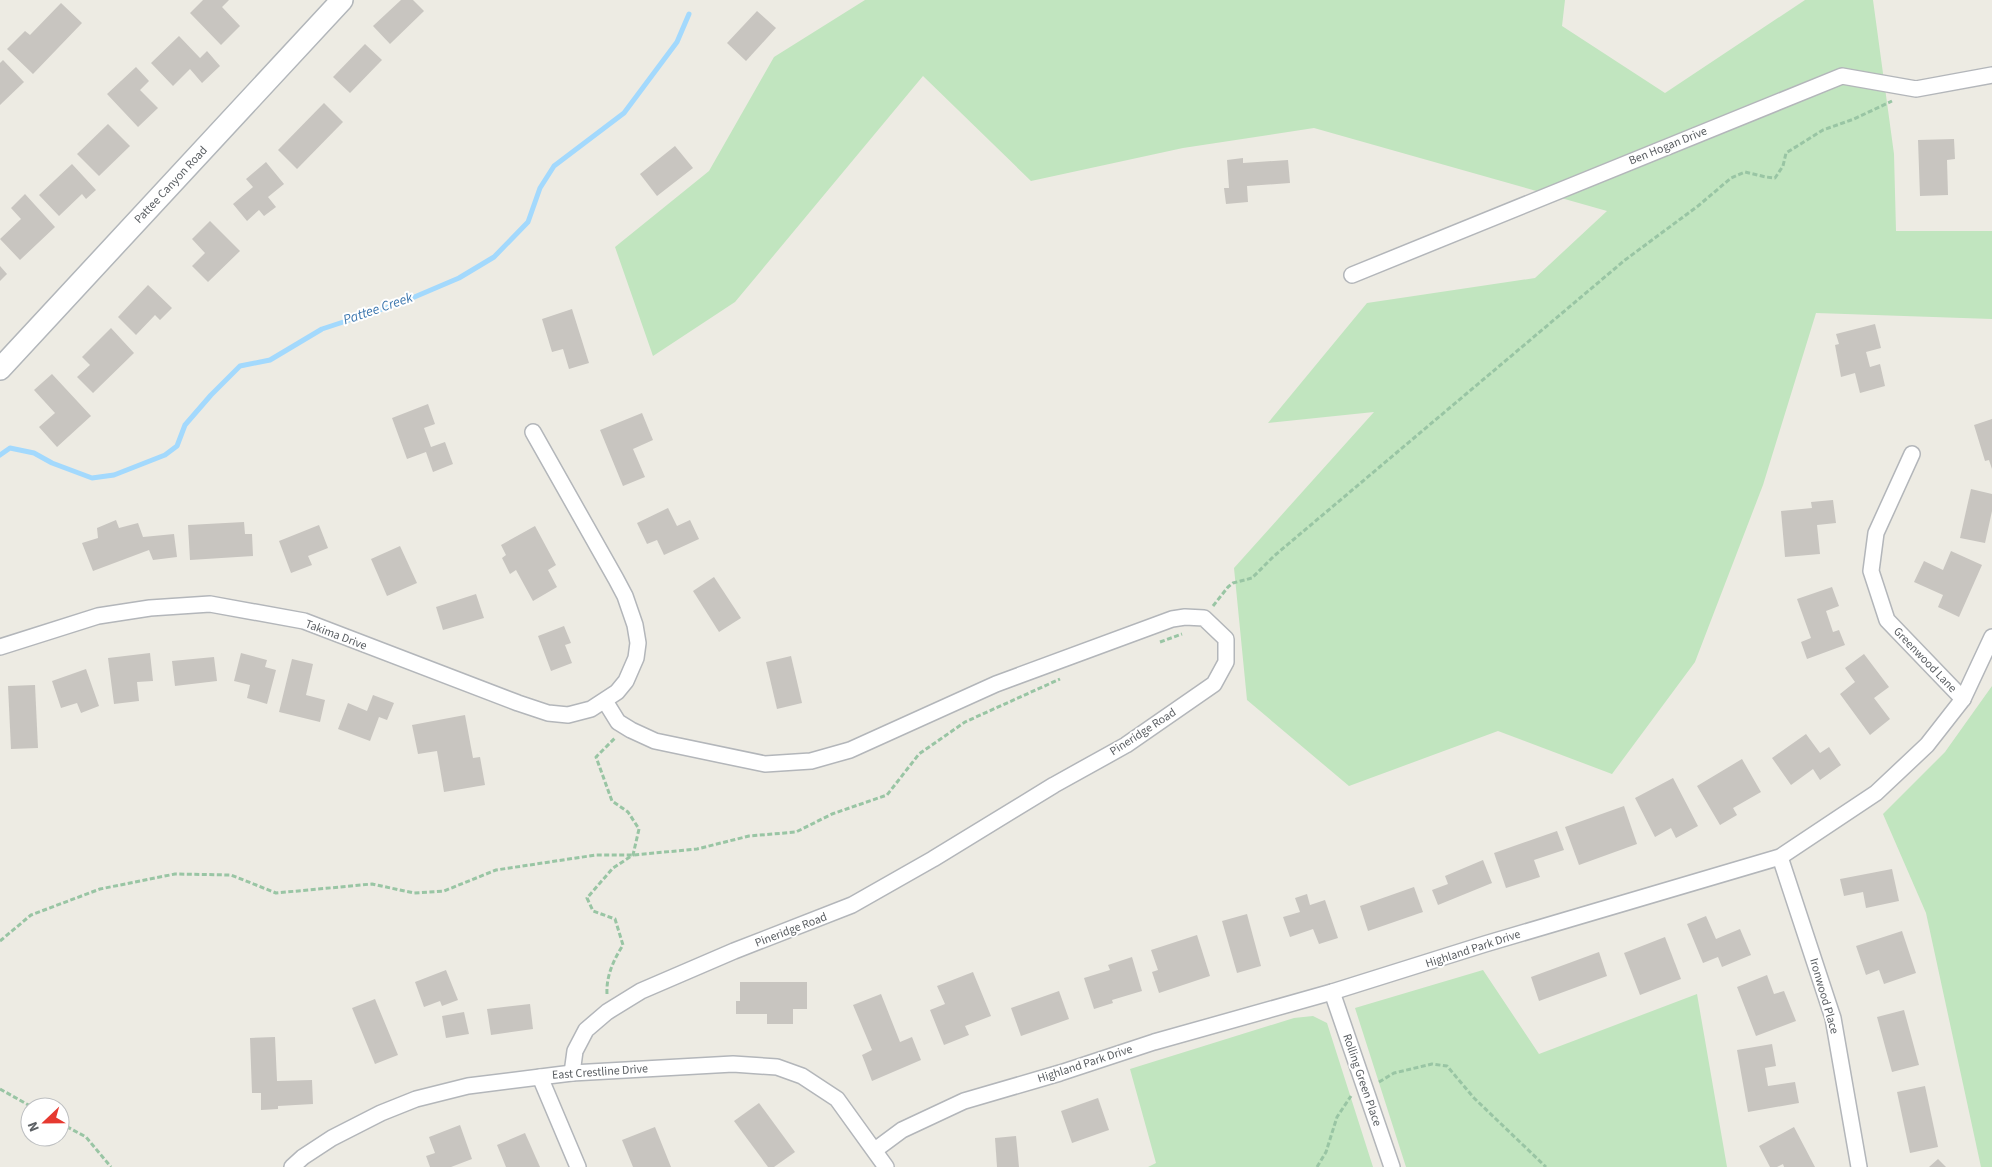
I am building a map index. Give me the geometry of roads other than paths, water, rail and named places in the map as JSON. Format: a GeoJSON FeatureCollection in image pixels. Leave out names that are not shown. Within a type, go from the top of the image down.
{"type":"FeatureCollection","features":[{"type":"Feature","properties":{"kind":"street","name":"Pattee Canyon Road"},"geometry":{"type":"LineString","coordinates":[[0,368],[342,0]]}},
{"type":"Feature","properties":{"kind":"street","name":"Ben Hogan Drive"},"geometry":{"type":"LineString","coordinates":[[1352,275],[1842,76],[1916,89],[1992,75]]}},
{"type":"Feature","properties":{"kind":"street","name":"Takima Drive"},"geometry":{"type":"LineString","coordinates":[[0,647],[98,616],[150,608],[210,604],[304,621],[380,652],[548,713],[558,715],[580,713],[605,701],[622,686],[633,666],[638,643],[628,604],[616,579],[533,432]]}},
{"type":"Feature","properties":{"kind":"street","name":"Greenwood Lane"},"geometry":{"type":"LineString","coordinates":[[1912,454],[1876,533],[1871,571],[1887,620],[1963,699]]}},
{"type":"Feature","properties":{"kind":"street","name":"Pineridge Road"},"geometry":{"type":"LineString","coordinates":[[572,1073],[576,1052],[586,1030],[607,1012],[641,991],[734,951],[852,905],[934,859],[1054,785],[1126,745],[1214,684],[1226,662],[1226,639],[1204,618],[1178,618],[996,684],[850,750],[811,760],[765,764],[655,741],[618,722],[605,701]]}},
{"type":"Feature","properties":{"kind":"street","name":"Highland Park Drive"},"geometry":{"type":"LineString","coordinates":[[875,1150],[902,1130],[964,1100],[1060,1073],[1154,1042],[1332,992],[1494,941],[1780,857],[1876,793],[1927,746],[1963,699],[1992,637]]}},
{"type":"Feature","properties":{"kind":"street","name":"Ironwood Place"},"geometry":{"type":"LineString","coordinates":[[1780,857],[1832,1018],[1859,1167]]}},
{"type":"Feature","properties":{"kind":"street","name":"Rolling Green Place"},"geometry":{"type":"LineString","coordinates":[[1332,992],[1392,1167]]}},
{"type":"Feature","properties":{"kind":"street","name":"East Crestline Drive"},"geometry":{"type":"LineString","coordinates":[[292,1167],[303,1156],[332,1138],[382,1113],[416,1099],[468,1086],[572,1073],[733,1064],[777,1068],[802,1076],[837,1099],[886,1167]]}},
{"type":"Feature","properties":{"kind":"street"},"geometry":{"type":"LineString","coordinates":[[540,1076],[578,1167]]}},
{"type":"Feature","properties":{"kind":"waterway","name":"Pattee Creek"},"geometry":{"type":"LineString","coordinates":[[0,455],[10,448],[34,453],[52,463],[92,478],[114,475],[165,455],[177,446],[185,425],[240,366],[270,360],[322,329],[398,304],[459,278],[494,257],[528,222],[540,188],[554,166],[624,113],[677,42],[689,14]]}}]}
